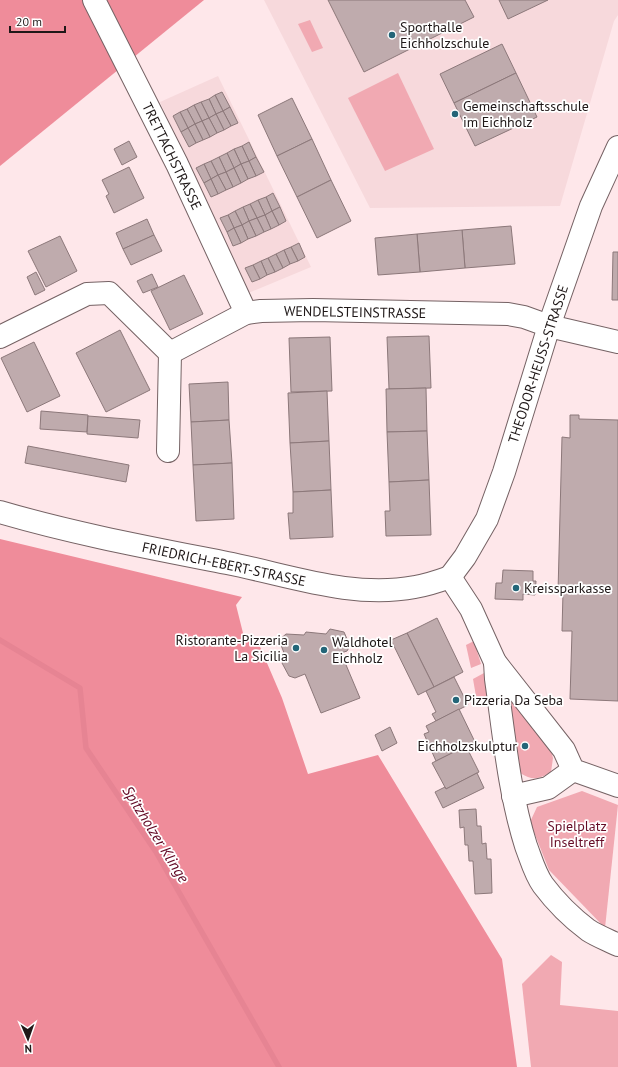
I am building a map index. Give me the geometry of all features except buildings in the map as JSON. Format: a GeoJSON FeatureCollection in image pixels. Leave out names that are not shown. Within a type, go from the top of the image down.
{"type":"FeatureCollection","features":[{"type":"Feature","properties":{"kind":"street","name":"TRETTACHSTRASSE"},"geometry":{"type":"LineString","coordinates":[[94,0],[177,164],[246,313]]}},
{"type":"Feature","properties":{"kind":"street","name":"THEODOR-HEUSS-STRASSE"},"geometry":{"type":"LineString","coordinates":[[450,577],[465,557],[487,519],[504,472],[548,326],[591,206],[618,147]]}},
{"type":"Feature","properties":{"kind":"street"},"geometry":{"type":"LineString","coordinates":[[0,337],[87,294],[109,293],[170,353],[168,451]]}},
{"type":"Feature","properties":{"kind":"street","name":"WENDELSTEINSTRASSE"},"geometry":{"type":"LineString","coordinates":[[170,353],[246,313],[261,311],[313,310],[508,314],[524,317],[548,326],[618,342]]}},
{"type":"Feature","properties":{"kind":"street","name":"FRIEDRICH-EBERT-STRASSE"},"geometry":{"type":"LineString","coordinates":[[0,512],[138,546],[348,589],[382,590],[416,588],[450,577]]}},
{"type":"Feature","properties":{"kind":"street"},"geometry":{"type":"LineString","coordinates":[[450,577],[471,608],[495,662],[564,750],[573,770],[618,786]]}},
{"type":"Feature","properties":{"kind":"street"},"geometry":{"type":"LineString","coordinates":[[495,662],[496,679],[513,796],[532,865],[542,884],[556,900],[589,930],[618,945]]}},
{"type":"Feature","properties":{"kind":"street"},"geometry":{"type":"LineString","coordinates":[[513,796],[548,788],[573,770]]}},
{"type":"Feature","properties":{"kind":"shaded area"},"geometry":{"type":"Polygon","coordinates":[[[0,0],[204,0],[0,166],[0,0]]]}},
{"type":"Feature","properties":{"kind":"shaded area","name":"Gemeinschaftsschule im Eichholz"},"geometry":{"type":"Polygon","coordinates":[[[264,0],[618,0],[618,15],[614,21],[560,206],[370,208],[264,0]]]}},
{"type":"Feature","properties":{"kind":"shaded area"},"geometry":{"type":"Polygon","coordinates":[[[218,76],[311,267],[246,294],[160,102],[218,76]]]}},
{"type":"Feature","properties":{"kind":"shaded area"},"geometry":{"type":"Polygon","coordinates":[[[0,539],[242,597],[236,605],[245,641],[258,642],[282,698],[308,774],[378,755],[502,959],[517,1067],[0,1067],[0,539]]]}},
{"type":"Feature","properties":{"kind":"green space"},"geometry":{"type":"Polygon","coordinates":[[[310,20],[323,48],[312,52],[298,24],[310,20]]]}},
{"type":"Feature","properties":{"kind":"green space"},"geometry":{"type":"Polygon","coordinates":[[[398,73],[434,149],[385,171],[348,98],[398,73]]]}},
{"type":"Feature","properties":{"kind":"green space"},"geometry":{"type":"Polygon","coordinates":[[[474,641],[481,664],[471,668],[466,645],[474,641]]]}},
{"type":"Feature","properties":{"kind":"green space"},"geometry":{"type":"Polygon","coordinates":[[[484,673],[489,696],[477,702],[473,679],[484,673]]]}},
{"type":"Feature","properties":{"kind":"green space"},"geometry":{"type":"Polygon","coordinates":[[[512,699],[551,751],[553,758],[551,772],[543,776],[532,778],[520,773],[509,705],[512,699]]]}},
{"type":"Feature","properties":{"kind":"green space","name":"Spielplatz Inseltreff"},"geometry":{"type":"Polygon","coordinates":[[[582,791],[618,805],[605,928],[549,870],[530,822],[537,807],[582,791]]]}},
{"type":"Feature","properties":{"kind":"green space"},"geometry":{"type":"Polygon","coordinates":[[[551,955],[562,962],[560,1005],[618,1011],[618,1067],[531,1067],[522,984],[551,955]]]}},
{"type":"Feature","properties":{"kind":"waterway","name":"Spitzholzer Klinge"},"geometry":{"type":"LineString","coordinates":[[0,640],[80,688],[86,748],[156,852],[279,1067]]}},
{"type":"Feature","properties":{"kind":"place","name":"Sporthalle Eichholzschule"},"geometry":{"type":"Point","coordinates":[392,35]}},
{"type":"Feature","properties":{"kind":"place","name":"Gemeinschaftsschule im Eichholz"},"geometry":{"type":"Point","coordinates":[455,114]}},
{"type":"Feature","properties":{"kind":"place","name":"Kreissparkasse"},"geometry":{"type":"Point","coordinates":[516,588]}},
{"type":"Feature","properties":{"kind":"place","name":"Ristorante-Pizzeria La Sicilia"},"geometry":{"type":"Point","coordinates":[296,648]}},
{"type":"Feature","properties":{"kind":"place","name":"Waldhotel Eichholz"},"geometry":{"type":"Point","coordinates":[324,650]}},
{"type":"Feature","properties":{"kind":"place","name":"Pizzeria Da Seba"},"geometry":{"type":"Point","coordinates":[456,700]}},
{"type":"Feature","properties":{"kind":"place","name":"Eichholzskulptur"},"geometry":{"type":"Point","coordinates":[525,746]}}]}
